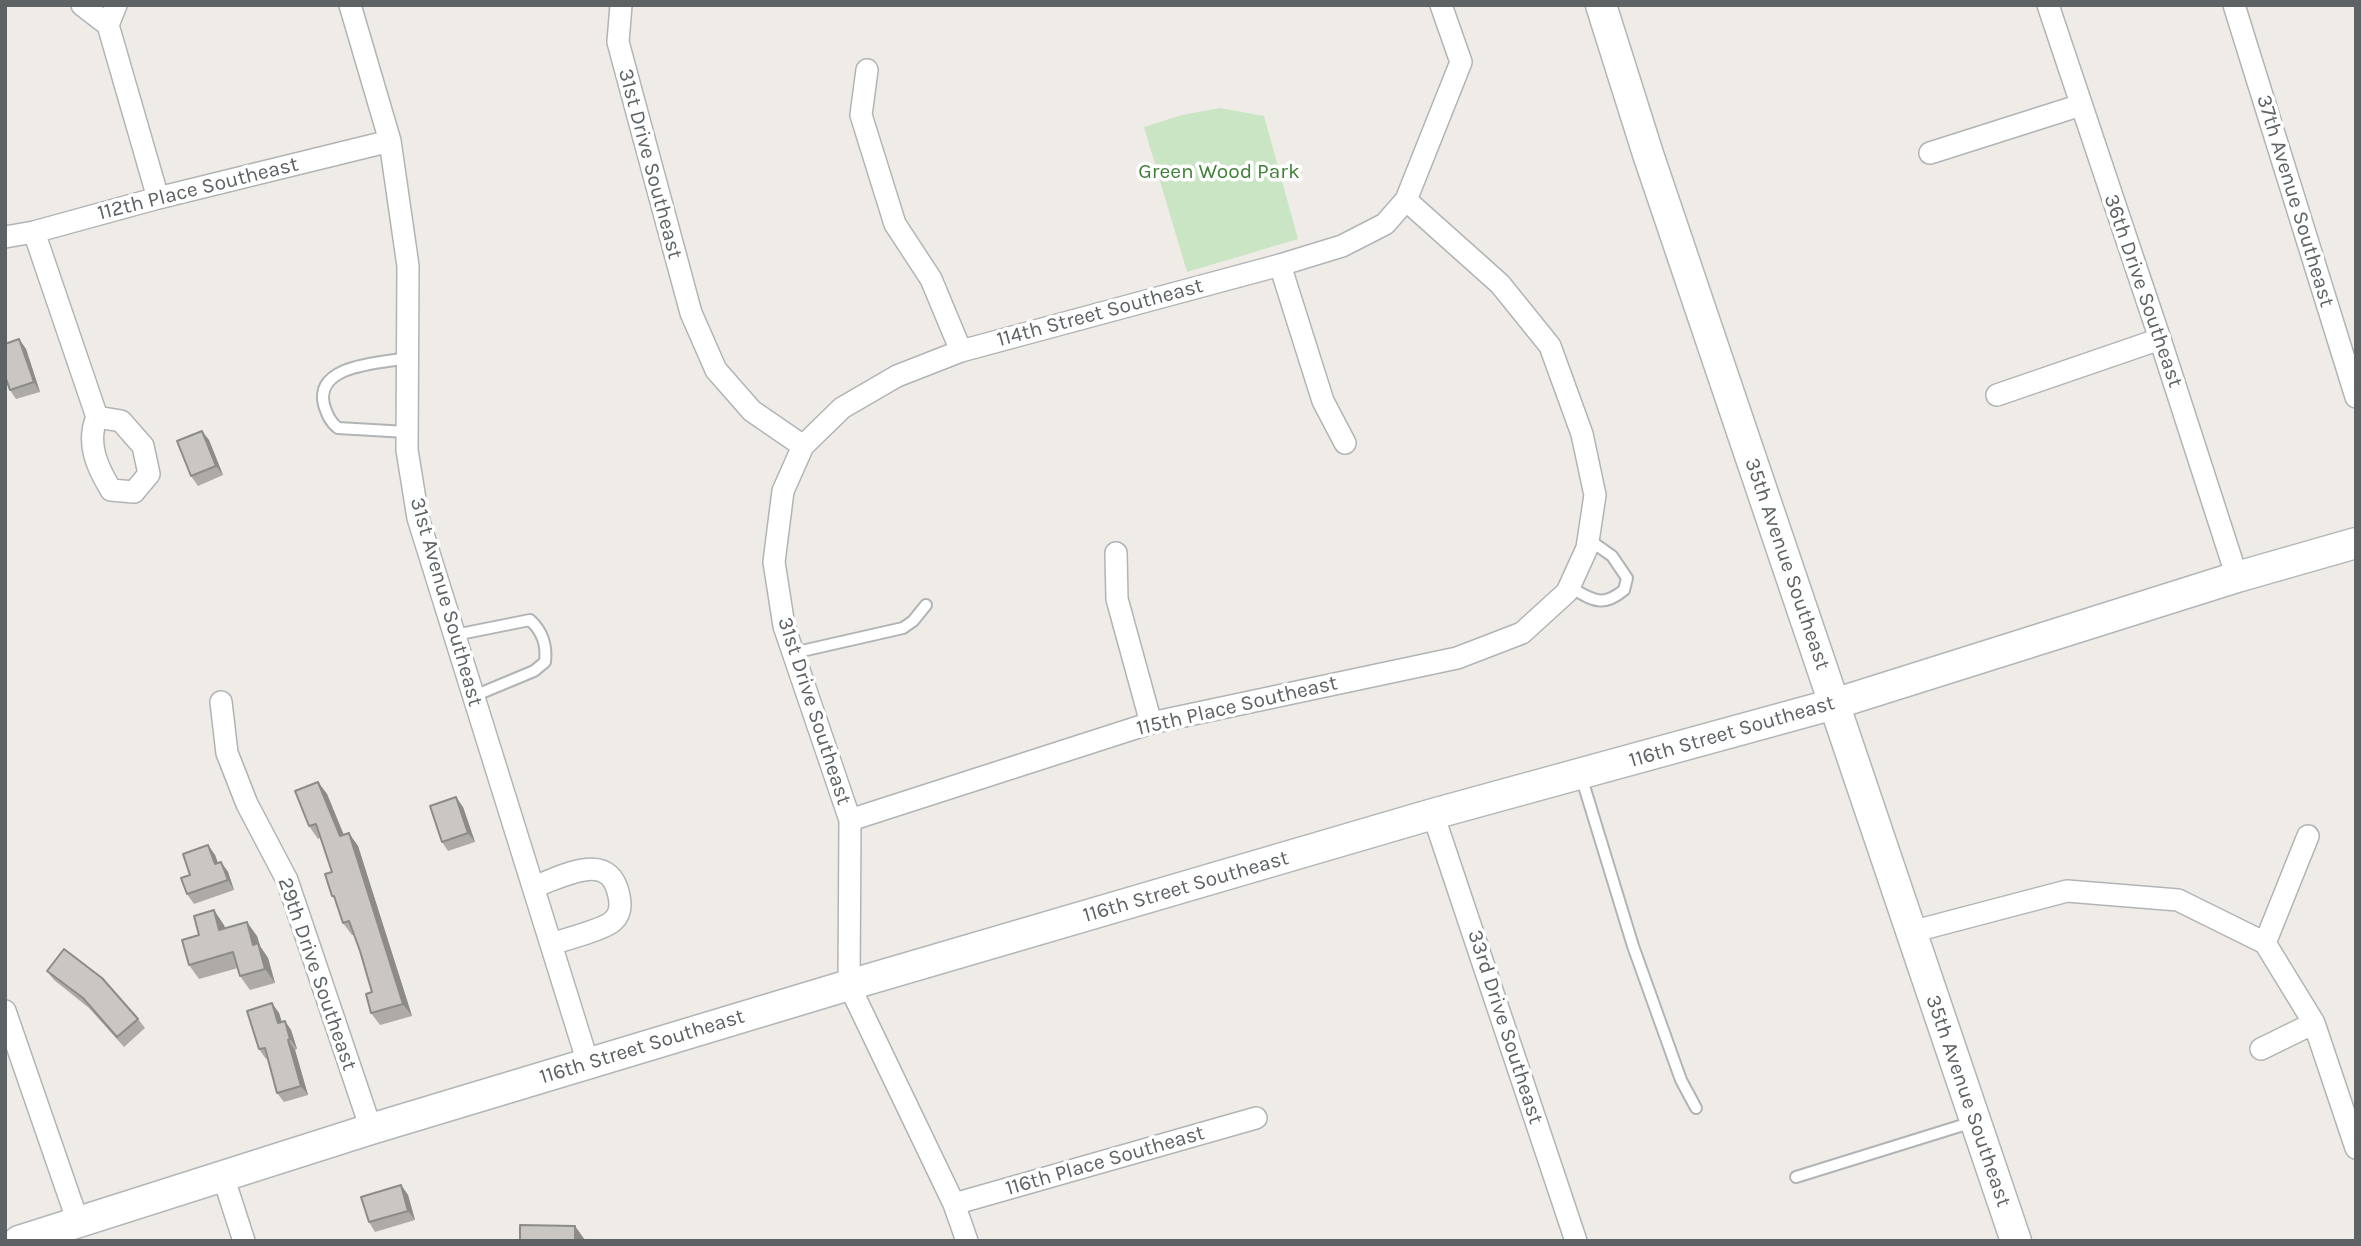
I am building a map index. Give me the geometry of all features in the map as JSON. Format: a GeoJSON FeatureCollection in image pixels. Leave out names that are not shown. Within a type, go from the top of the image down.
{"type":"FeatureCollection","features":[{"type":"Feature","properties":{"kind":"street"},"geometry":{"type":"LineString","coordinates":[[82,5],[108,25],[158,198]]}},
{"type":"Feature","properties":{"kind":"street"},"geometry":{"type":"LineString","coordinates":[[108,25],[116,5]]}},
{"type":"Feature","properties":{"kind":"street","name":"31st Avenue Southeast"},"geometry":{"type":"LineString","coordinates":[[350,5],[390,141],[408,266],[407,450],[418,518],[588,1063]]}},
{"type":"Feature","properties":{"kind":"street","name":"31st Drive Southeast"},"geometry":{"type":"LineString","coordinates":[[621,5],[618,42],[691,313],[716,370],[752,411],[803,446],[783,491],[774,562],[784,626],[850,820],[849,985],[954,1204],[967,1241]]}},
{"type":"Feature","properties":{"kind":"street"},"geometry":{"type":"LineString","coordinates":[[1406,200],[1461,62],[1441,5]]}},
{"type":"Feature","properties":{"kind":"street","name":"35th Avenue Southeast"},"geometry":{"type":"LineString","coordinates":[[1601,5],[1648,154],[2016,1241]]}},
{"type":"Feature","properties":{"kind":"street","name":"36th Drive Southeast"},"geometry":{"type":"LineString","coordinates":[[2048,5],[2237,577]]}},
{"type":"Feature","properties":{"kind":"street","name":"37th Avenue Southeast"},"geometry":{"type":"LineString","coordinates":[[2234,5],[2356,397]]}},
{"type":"Feature","properties":{"kind":"street"},"geometry":{"type":"LineString","coordinates":[[867,70],[861,115],[895,224],[931,279],[961,351]]}},
{"type":"Feature","properties":{"kind":"street"},"geometry":{"type":"LineString","coordinates":[[1930,153],[2081,105]]}},
{"type":"Feature","properties":{"kind":"street","name":"112th Place Southeast"},"geometry":{"type":"LineString","coordinates":[[5,237],[34,232],[158,198],[390,141]]}},
{"type":"Feature","properties":{"kind":"street","name":"114th Street Southeast"},"geometry":{"type":"LineString","coordinates":[[803,446],[842,408],[897,376],[961,351],[1342,246],[1385,223],[1406,200]]}},
{"type":"Feature","properties":{"kind":"street","name":"115th Place Southeast"},"geometry":{"type":"LineString","coordinates":[[850,820],[1151,723],[1457,658],[1522,632],[1567,592],[1587,544],[1595,495],[1582,434],[1550,346],[1500,284],[1406,200]]}},
{"type":"Feature","properties":{"kind":"street"},"geometry":{"type":"LineString","coordinates":[[34,232],[97,417]]}},
{"type":"Feature","properties":{"kind":"street"},"geometry":{"type":"LineString","coordinates":[[1280,265],[1323,401],[1345,443]]}},
{"type":"Feature","properties":{"kind":"street"},"geometry":{"type":"LineString","coordinates":[[1997,395],[2160,339]]}},
{"type":"Feature","properties":{"kind":"street","name":"116th Street Southeast"},"geometry":{"type":"LineString","coordinates":[[19,1241],[371,1129],[849,985],[1433,814],[1834,704],[2237,577],[2356,543]]}},
{"type":"Feature","properties":{"kind":"street"},"geometry":{"type":"LineString","coordinates":[[1116,553],[1116,599],[1151,723]]}},
{"type":"Feature","properties":{"kind":"street","name":"29th Drive Southeast"},"geometry":{"type":"LineString","coordinates":[[221,702],[227,754],[247,804],[287,880],[371,1129]]}},
{"type":"Feature","properties":{"kind":"street","name":"33rd Drive Southeast"},"geometry":{"type":"LineString","coordinates":[[1433,814],[1576,1241]]}},
{"type":"Feature","properties":{"kind":"street"},"geometry":{"type":"LineString","coordinates":[[2265,943],[2308,836]]}},
{"type":"Feature","properties":{"kind":"street"},"geometry":{"type":"LineString","coordinates":[[533,887],[584,870],[599,868],[610,874],[618,889],[620,911],[614,921],[551,944]]}},
{"type":"Feature","properties":{"kind":"street"},"geometry":{"type":"LineString","coordinates":[[1911,932],[2067,891],[2178,900],[2265,943],[2314,1023],[2354,1136]]}},
{"type":"Feature","properties":{"kind":"street"},"geometry":{"type":"LineString","coordinates":[[5,1011],[78,1222]]}},
{"type":"Feature","properties":{"kind":"street"},"geometry":{"type":"LineString","coordinates":[[2261,1049],[2314,1023]]}},
{"type":"Feature","properties":{"kind":"street","name":"116th Place Southeast"},"geometry":{"type":"LineString","coordinates":[[954,1204],[1256,1118]]}},
{"type":"Feature","properties":{"kind":"street"},"geometry":{"type":"LineString","coordinates":[[223,1176],[244,1241]]}},
{"type":"Feature","properties":{"kind":"lane"},"geometry":{"type":"LineString","coordinates":[[407,432],[338,428],[327,413],[322,393],[324,385],[336,374],[363,365],[408,358]]}},
{"type":"Feature","properties":{"kind":"lane"},"geometry":{"type":"LineString","coordinates":[[1569,587],[1597,602],[1612,600],[1624,590],[1627,578],[1612,556],[1587,544]]}},
{"type":"Feature","properties":{"kind":"lane"},"geometry":{"type":"LineString","coordinates":[[793,653],[903,628],[913,621],[926,605]]}},
{"type":"Feature","properties":{"kind":"lane"},"geometry":{"type":"LineString","coordinates":[[455,635],[530,620],[543,636],[547,650],[545,663],[534,671],[474,696]]}},
{"type":"Feature","properties":{"kind":"lane"},"geometry":{"type":"LineString","coordinates":[[1581,774],[1622,914],[1681,1080],[1696,1108]]}},
{"type":"Feature","properties":{"kind":"lane"},"geometry":{"type":"LineString","coordinates":[[1796,1177],[1975,1122]]}},
{"type":"Feature","properties":{"kind":"green space","name":"Green Wood Park"},"geometry":{"type":"Polygon","coordinates":[[[1220,108],[1264,116],[1298,239],[1187,272],[1144,127],[1182,115],[1220,108]]]}},
{"type":"Feature","properties":{"kind":"building"},"geometry":{"type":"Polygon","coordinates":[[[19,339],[34,382],[10,390],[5,376],[5,344],[19,339]]]}},
{"type":"Feature","properties":{"kind":"building"},"geometry":{"type":"Polygon","coordinates":[[[202,431],[216,466],[191,476],[177,441],[202,431]]]}},
{"type":"Feature","properties":{"kind":"building"},"geometry":{"type":"Polygon","coordinates":[[[318,782],[340,836],[349,833],[403,1004],[371,1013],[366,994],[372,992],[360,951],[349,921],[343,923],[332,896],[325,874],[332,872],[316,824],[309,826],[295,791],[318,782]]]}},
{"type":"Feature","properties":{"kind":"building"},"geometry":{"type":"Polygon","coordinates":[[[456,797],[468,833],[442,842],[430,806],[456,797]]]}},
{"type":"Feature","properties":{"kind":"building"},"geometry":{"type":"Polygon","coordinates":[[[208,845],[215,864],[221,862],[228,880],[187,894],[181,878],[190,875],[183,854],[208,845]]]}},
{"type":"Feature","properties":{"kind":"building"},"geometry":{"type":"Polygon","coordinates":[[[214,910],[219,930],[247,922],[253,945],[258,943],[265,969],[240,976],[233,952],[189,965],[182,940],[199,935],[194,916],[214,910]]]}},
{"type":"Feature","properties":{"kind":"building"},"geometry":{"type":"Polygon","coordinates":[[[64,949],[102,978],[138,1019],[117,1037],[83,998],[47,971],[64,949]]]}},
{"type":"Feature","properties":{"kind":"building"},"geometry":{"type":"Polygon","coordinates":[[[272,1003],[278,1023],[285,1021],[301,1086],[277,1093],[265,1048],[259,1049],[247,1011],[272,1003]]]}},
{"type":"Feature","properties":{"kind":"building"},"geometry":{"type":"Polygon","coordinates":[[[401,1185],[408,1211],[369,1222],[361,1197],[401,1185]]]}},
{"type":"Feature","properties":{"kind":"building"},"geometry":{"type":"Polygon","coordinates":[[[520,1225],[575,1226],[575,1241],[520,1241],[520,1225]]]}}]}
